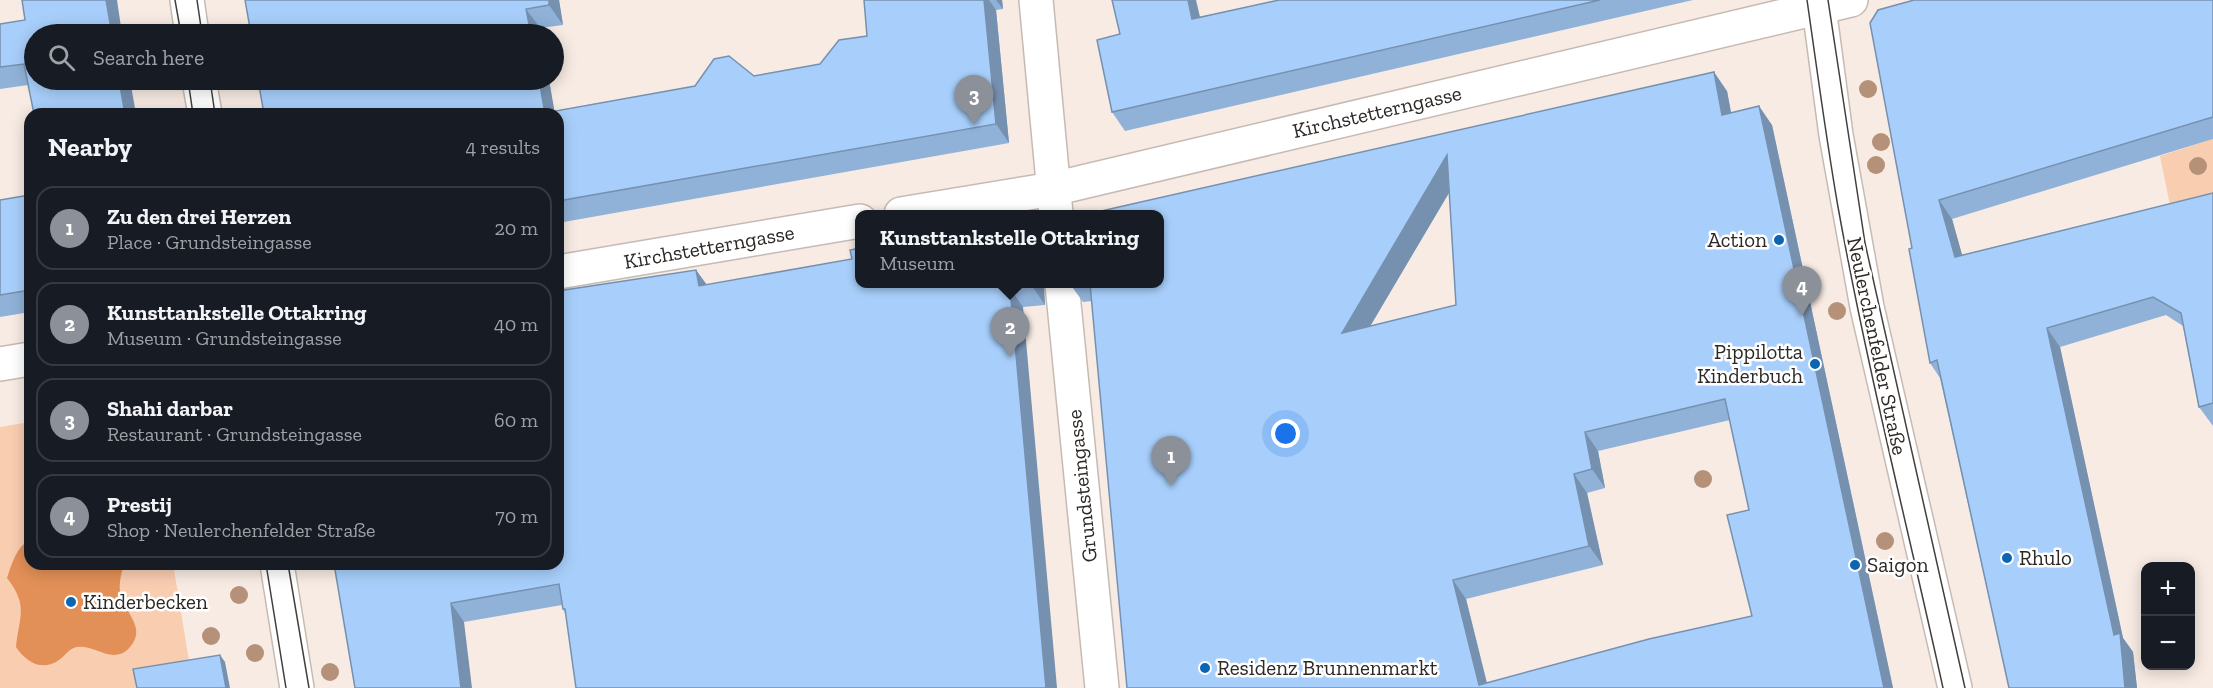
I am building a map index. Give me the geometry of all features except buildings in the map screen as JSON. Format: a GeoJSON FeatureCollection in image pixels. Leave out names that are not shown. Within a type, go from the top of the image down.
{"type":"FeatureCollection","features":[{"type":"Feature","properties":{"kind":"street"},"geometry":{"type":"LineString","coordinates":[[187,0],[191,24]]}},
{"type":"Feature","properties":{"kind":"street"},"geometry":{"type":"LineString","coordinates":[[1036,0],[1054,202]]}},
{"type":"Feature","properties":{"kind":"street","name":"Kirchstetterngasse"},"geometry":{"type":"LineString","coordinates":[[952,210],[1054,202],[1819,4],[1851,0]]}},
{"type":"Feature","properties":{"kind":"street","name":"Neulerchenfelder Straße"},"geometry":{"type":"LineString","coordinates":[[1819,4],[1838,147],[1865,296],[1955,688]]}},
{"type":"Feature","properties":{"kind":"street"},"geometry":{"type":"LineString","coordinates":[[201,90],[204,108]]}},
{"type":"Feature","properties":{"kind":"street","name":"Kirchstetterngasse"},"geometry":{"type":"LineString","coordinates":[[564,271],[855,222]]}},
{"type":"Feature","properties":{"kind":"street","name":"Grundsteingasse"},"geometry":{"type":"LineString","coordinates":[[1062,288],[1101,688]]}},
{"type":"Feature","properties":{"kind":"street"},"geometry":{"type":"LineString","coordinates":[[0,364],[24,360]]}},
{"type":"Feature","properties":{"kind":"street"},"geometry":{"type":"LineString","coordinates":[[279,570],[297,688]]}},
{"type":"Feature","properties":{"kind":"shaded area"},"geometry":{"type":"Polygon","coordinates":[[[2213,139],[2213,215],[2174,225],[2160,156],[2213,139]]]}},
{"type":"Feature","properties":{"kind":"shaded area"},"geometry":{"type":"Polygon","coordinates":[[[24,423],[24,570],[174,570],[190,667],[203,688],[0,688],[0,427],[24,423]]]}},
{"type":"Feature","properties":{"kind":"shaded area","name":"Kinderbecken"},"geometry":{"type":"Polygon","coordinates":[[[24,544],[24,570],[122,570],[120,592],[135,625],[136,637],[133,643],[126,651],[113,655],[77,647],[69,650],[53,664],[47,665],[35,664],[25,657],[16,647],[20,604],[7,578],[18,551],[24,544]]]}},
{"type":"Feature","properties":{"kind":"tram line"},"geometry":{"type":"LineString","coordinates":[[175,0],[179,24]]}},
{"type":"Feature","properties":{"kind":"tram line"},"geometry":{"type":"LineString","coordinates":[[197,0],[201,24]]}},
{"type":"Feature","properties":{"kind":"tram line"},"geometry":{"type":"LineString","coordinates":[[1807,0],[1829,155],[1849,267],[1943,688]]}},
{"type":"Feature","properties":{"kind":"tram line"},"geometry":{"type":"LineString","coordinates":[[1828,0],[1865,243],[1965,688]]}},
{"type":"Feature","properties":{"kind":"tram line"},"geometry":{"type":"LineString","coordinates":[[189,90],[192,108]]}},
{"type":"Feature","properties":{"kind":"tram line"},"geometry":{"type":"LineString","coordinates":[[211,90],[214,108]]}},
{"type":"Feature","properties":{"kind":"tram line"},"geometry":{"type":"LineString","coordinates":[[267,570],[286,688]]}},
{"type":"Feature","properties":{"kind":"tram line"},"geometry":{"type":"LineString","coordinates":[[289,570],[309,688]]}},
{"type":"Feature","properties":{"kind":"place","name":"Shahi darbar"},"geometry":{"type":"Point","coordinates":[974,125]}},
{"type":"Feature","properties":{"kind":"place","name":"Action"},"geometry":{"type":"Point","coordinates":[1779,240]}},
{"type":"Feature","properties":{"kind":"place","name":"Prestij"},"geometry":{"type":"Point","coordinates":[1802,316]}},
{"type":"Feature","properties":{"kind":"place","name":"Kunsttankstelle Ottakring"},"geometry":{"type":"Point","coordinates":[1010,357]}},
{"type":"Feature","properties":{"kind":"place","name":"Pippilotta Kinderbuch"},"geometry":{"type":"Point","coordinates":[1815,364]}},
{"type":"Feature","properties":{"kind":"place","name":"Zu den drei Herzen"},"geometry":{"type":"Point","coordinates":[1171,486]}},
{"type":"Feature","properties":{"kind":"place","name":"Rhulo"},"geometry":{"type":"Point","coordinates":[2007,558]}},
{"type":"Feature","properties":{"kind":"place","name":"Saigon"},"geometry":{"type":"Point","coordinates":[1855,565]}},
{"type":"Feature","properties":{"kind":"place","name":"Kinderbecken"},"geometry":{"type":"Point","coordinates":[71,602]}},
{"type":"Feature","properties":{"kind":"place","name":"Residenz Brunnenmarkt"},"geometry":{"type":"Point","coordinates":[1205,668]}}]}
